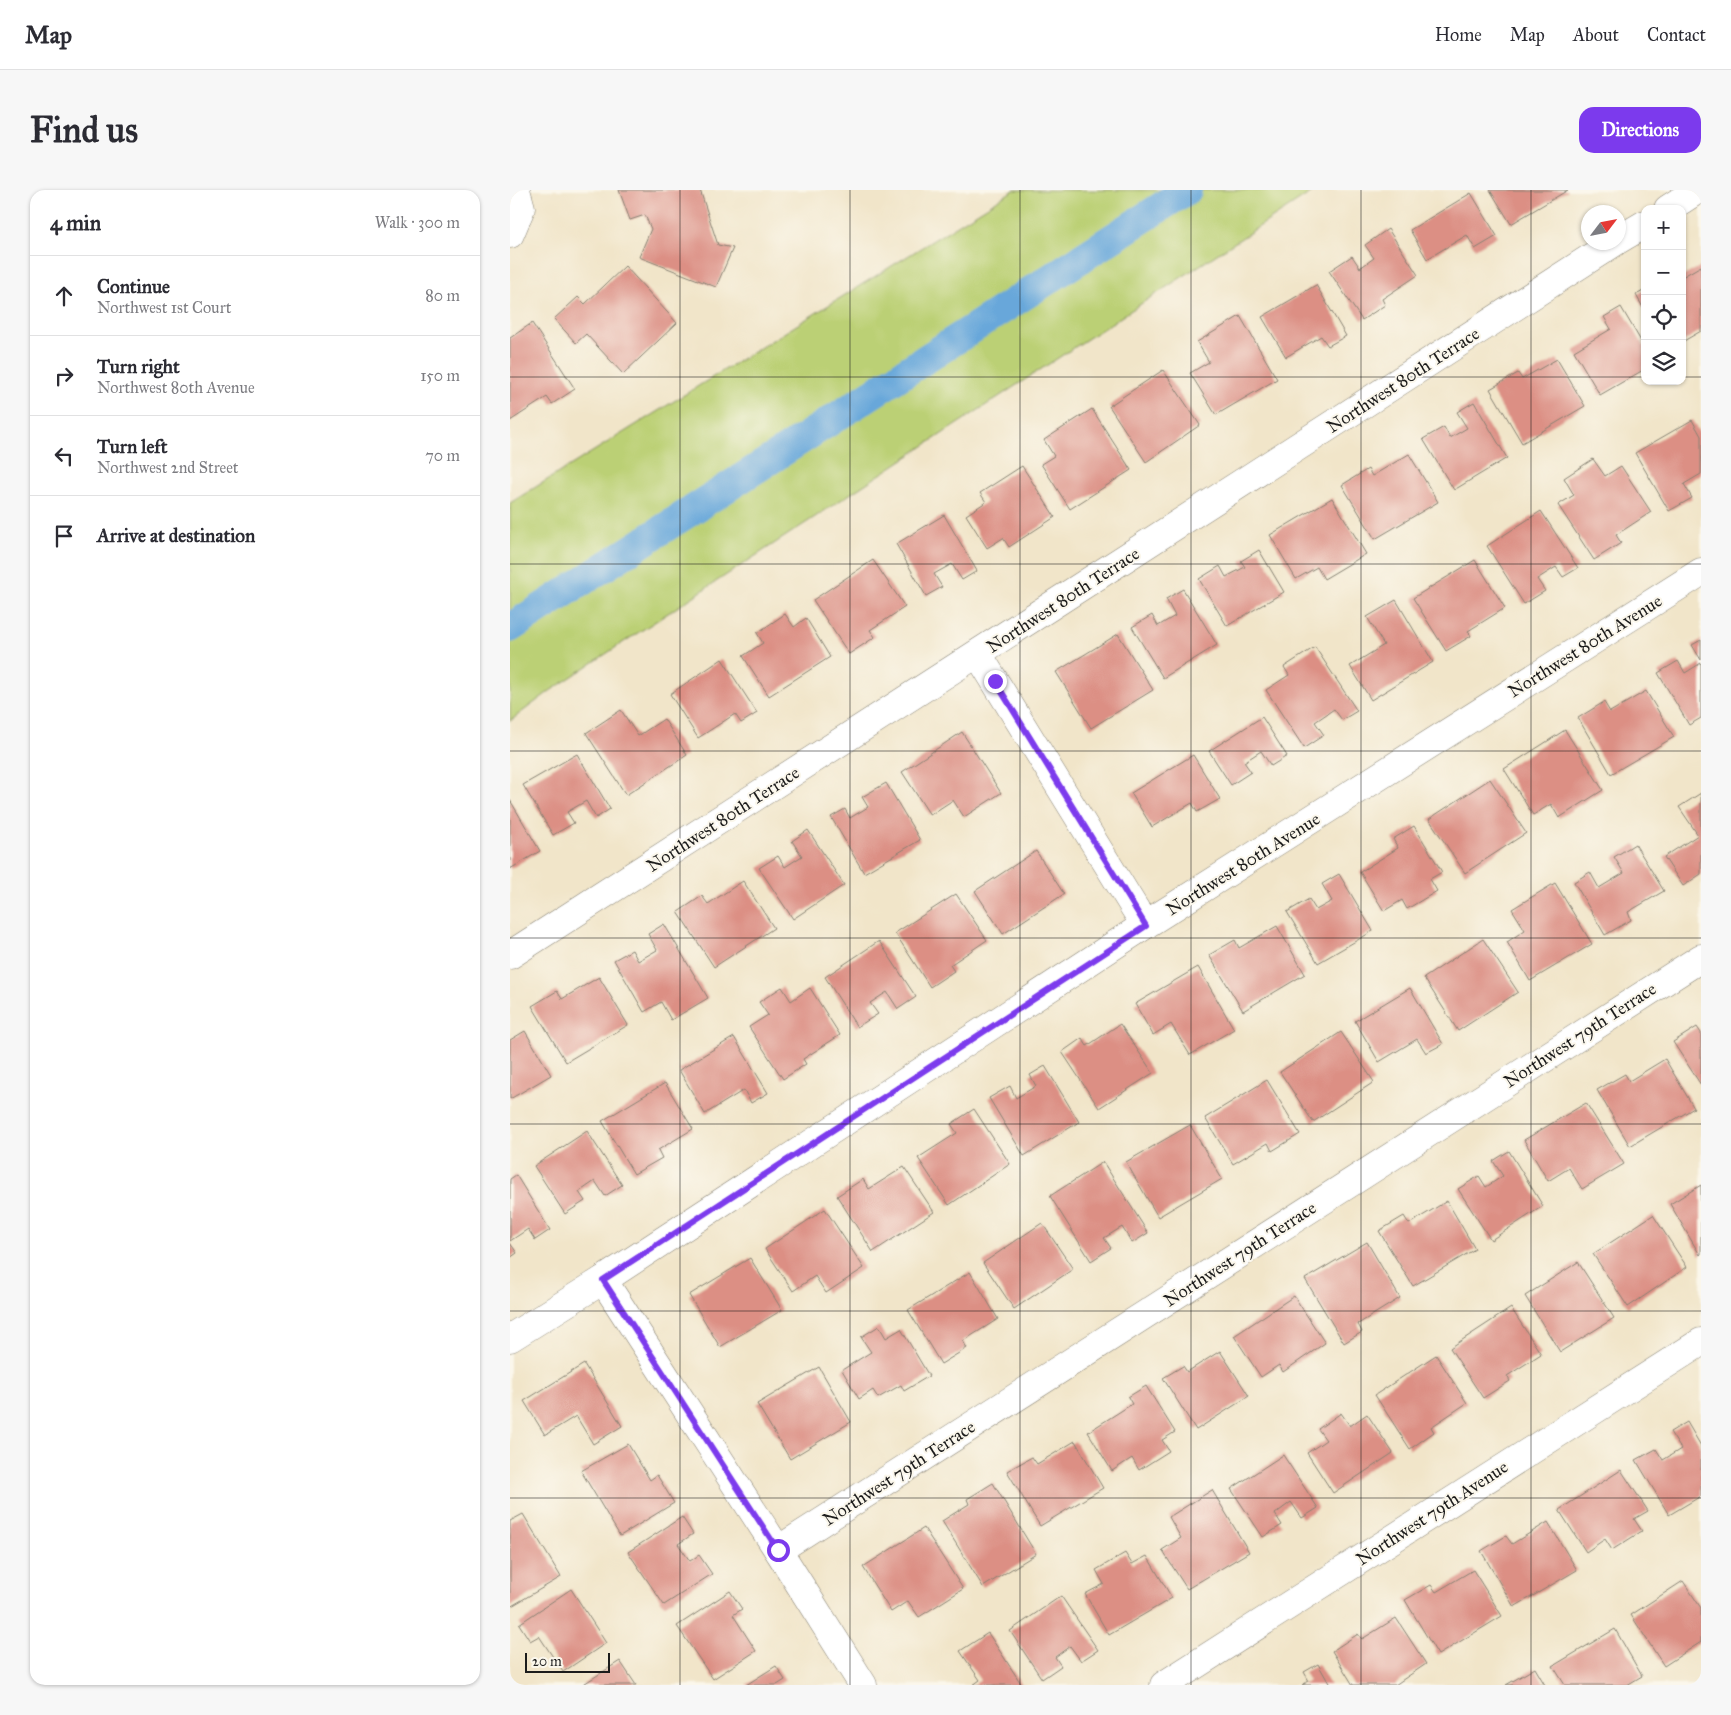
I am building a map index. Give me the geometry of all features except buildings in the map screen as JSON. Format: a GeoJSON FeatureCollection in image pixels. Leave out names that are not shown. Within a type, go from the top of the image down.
{"type":"FeatureCollection","features":[{"type":"Feature","properties":{"kind":"street"},"geometry":{"type":"LineString","coordinates":[[1674,205],[1697,190]]}},
{"type":"Feature","properties":{"kind":"street"},"geometry":{"type":"LineString","coordinates":[[510,234],[518,199]]}},
{"type":"Feature","properties":{"kind":"street","name":"Northwest 80th Terrace"},"geometry":{"type":"LineString","coordinates":[[1626,236],[1641,227]]}},
{"type":"Feature","properties":{"kind":"street","name":"Northwest 80th Terrace"},"geometry":{"type":"LineString","coordinates":[[510,955],[1605,250]]}},
{"type":"Feature","properties":{"kind":"street","name":"Northwest 80th Avenue"},"geometry":{"type":"LineString","coordinates":[[510,1338],[603,1280],[1146,926],[1701,572]]}},
{"type":"Feature","properties":{"kind":"street"},"geometry":{"type":"LineString","coordinates":[[978,654],[1146,926]]}},
{"type":"Feature","properties":{"kind":"street","name":"Northwest 79th Terrace"},"geometry":{"type":"LineString","coordinates":[[778,1550],[1701,958]]}},
{"type":"Feature","properties":{"kind":"street"},"geometry":{"type":"LineString","coordinates":[[603,1280],[863,1685]]}},
{"type":"Feature","properties":{"kind":"street","name":"Northwest 79th Avenue"},"geometry":{"type":"LineString","coordinates":[[1164,1685],[1701,1342]]}},
{"type":"Feature","properties":{"kind":"green space"},"geometry":{"type":"Polygon","coordinates":[[[1014,190],[1315,190],[627,640],[550,691],[510,721],[510,503],[1014,190]]]}},
{"type":"Feature","properties":{"kind":"waterway"},"geometry":{"type":"LineString","coordinates":[[510,628],[1187,190]]}},
{"type":"Feature","properties":{"kind":"route"},"geometry":{"type":"LineString","coordinates":[[778,1550],[603,1280],[1146,926],[995,681]]}}]}
